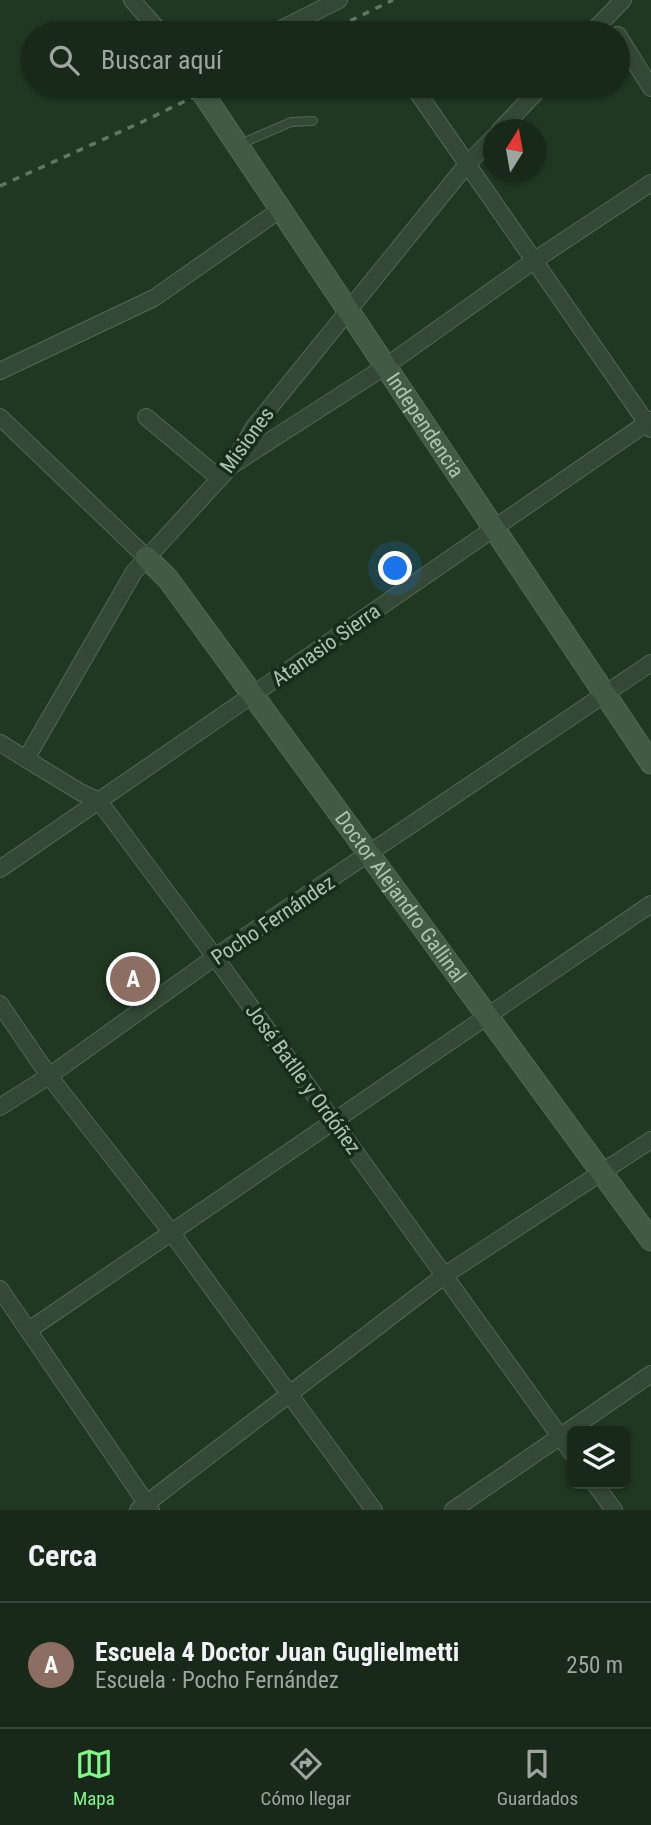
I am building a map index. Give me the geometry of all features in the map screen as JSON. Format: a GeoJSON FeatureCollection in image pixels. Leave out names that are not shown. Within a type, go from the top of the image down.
{"type":"FeatureCollection","features":[{"type":"Feature","properties":{"kind":"street"},"geometry":{"type":"LineString","coordinates":[[132,0],[150,21]]}},
{"type":"Feature","properties":{"kind":"street"},"geometry":{"type":"LineString","coordinates":[[297,21],[340,0]]}},
{"type":"Feature","properties":{"kind":"street"},"geometry":{"type":"LineString","coordinates":[[603,21],[624,0]]}},
{"type":"Feature","properties":{"kind":"street"},"geometry":{"type":"LineString","coordinates":[[630,55],[651,88]]}},
{"type":"Feature","properties":{"kind":"street","name":"Independencia"},"geometry":{"type":"LineString","coordinates":[[206,98],[651,763]]}},
{"type":"Feature","properties":{"kind":"street"},"geometry":{"type":"LineString","coordinates":[[422,98],[650,424]]}},
{"type":"Feature","properties":{"kind":"street"},"geometry":{"type":"LineString","coordinates":[[510,119],[531,98]]}},
{"type":"Feature","properties":{"kind":"street","name":"Misiones"},"geometry":{"type":"LineString","coordinates":[[26,760],[126,584],[146,557],[232,465],[254,426],[483,148]]}},
{"type":"Feature","properties":{"kind":"street"},"geometry":{"type":"LineString","coordinates":[[232,465],[386,366],[535,260],[651,183]]}},
{"type":"Feature","properties":{"kind":"street"},"geometry":{"type":"LineString","coordinates":[[0,371],[154,298],[281,209]]}},
{"type":"Feature","properties":{"kind":"street"},"geometry":{"type":"LineString","coordinates":[[0,417],[146,557]]}},
{"type":"Feature","properties":{"kind":"street"},"geometry":{"type":"LineString","coordinates":[[146,417],[219,478]]}},
{"type":"Feature","properties":{"kind":"street","name":"Atanasio Sierra"},"geometry":{"type":"LineString","coordinates":[[0,869],[650,424]]}},
{"type":"Feature","properties":{"kind":"street","name":"Doctor Alejandro Gallinal"},"geometry":{"type":"LineString","coordinates":[[146,557],[168,579],[651,1240]]}},
{"type":"Feature","properties":{"kind":"street","name":"Pocho Fernández"},"geometry":{"type":"LineString","coordinates":[[0,1107],[49,1076],[215,957],[369,856],[651,663]]}},
{"type":"Feature","properties":{"kind":"street","name":"José Batlle y Ordóñez"},"geometry":{"type":"LineString","coordinates":[[0,743],[99,801],[335,1122],[567,1446]]}},
{"type":"Feature","properties":{"kind":"street"},"geometry":{"type":"LineString","coordinates":[[29,1330],[651,904]]}},
{"type":"Feature","properties":{"kind":"street"},"geometry":{"type":"LineString","coordinates":[[0,1004],[49,1076],[171,1232],[374,1510]]}},
{"type":"Feature","properties":{"kind":"street"},"geometry":{"type":"LineString","coordinates":[[0,1289],[145,1508],[288,1394],[445,1275],[651,1140]]}},
{"type":"Feature","properties":{"kind":"street"},"geometry":{"type":"LineString","coordinates":[[453,1510],[651,1374]]}},
{"type":"Feature","properties":{"kind":"street"},"geometry":{"type":"LineString","coordinates":[[599,1489],[614,1510]]}},
{"type":"Feature","properties":{"kind":"lane"},"geometry":{"type":"LineString","coordinates":[[238,145],[291,122],[313,121]]}},
{"type":"Feature","properties":{"kind":"railway"},"geometry":{"type":"LineString","coordinates":[[350,21],[393,0]]}},
{"type":"Feature","properties":{"kind":"railway"},"geometry":{"type":"LineString","coordinates":[[0,186],[191,98]]}},
{"type":"Feature","properties":{"kind":"place","name":"Escuela 4 Doctor Juan Guglielmetti"},"geometry":{"type":"Point","coordinates":[133,979]}}]}
